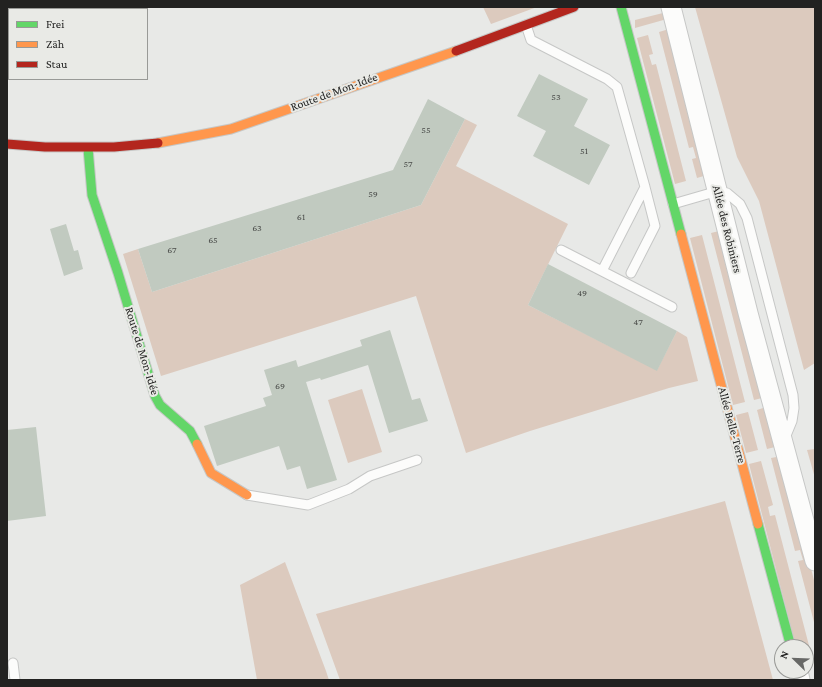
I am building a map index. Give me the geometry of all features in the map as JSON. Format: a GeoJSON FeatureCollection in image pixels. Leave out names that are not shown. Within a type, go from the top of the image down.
{"type":"FeatureCollection","features":[{"type":"Feature","properties":{"kind":"street","name":"Route de Mon-Idée"},"geometry":{"type":"LineString","coordinates":[[7,144],[88,148],[154,144],[231,129],[386,74],[426,62],[574,7]]}},
{"type":"Feature","properties":{"kind":"street"},"geometry":{"type":"LineString","coordinates":[[621,7],[673,204]]}},
{"type":"Feature","properties":{"kind":"street","name":"Allée des Robiniers"},"geometry":{"type":"LineString","coordinates":[[671,7],[815,561]]}},
{"type":"Feature","properties":{"kind":"street","name":"Route de Mon-Idée"},"geometry":{"type":"LineString","coordinates":[[88,148],[92,195],[118,273],[155,396],[160,405],[190,431],[212,473],[247,495]]}},
{"type":"Feature","properties":{"kind":"street","name":"Allée Belle-Terre"},"geometry":{"type":"LineString","coordinates":[[673,204],[789,639]]}},
{"type":"Feature","properties":{"kind":"lane"},"geometry":{"type":"LineString","coordinates":[[526,25],[532,40],[607,79],[617,87],[655,226],[631,273]]}},
{"type":"Feature","properties":{"kind":"lane"},"geometry":{"type":"LineString","coordinates":[[602,271],[645,187]]}},
{"type":"Feature","properties":{"kind":"lane"},"geometry":{"type":"LineString","coordinates":[[673,204],[718,191]]}},
{"type":"Feature","properties":{"kind":"lane"},"geometry":{"type":"LineString","coordinates":[[561,250],[672,307]]}},
{"type":"Feature","properties":{"kind":"lane"},"geometry":{"type":"LineString","coordinates":[[247,495],[308,504],[349,489],[370,476],[417,460]]}},
{"type":"Feature","properties":{"kind":"lane"},"geometry":{"type":"LineString","coordinates":[[13,663],[15,680]]}},
{"type":"Feature","properties":{"kind":"shaded area"},"geometry":{"type":"Polygon","coordinates":[[[483,7],[537,7],[491,24],[483,7]]]}},
{"type":"Feature","properties":{"kind":"shaded area"},"geometry":{"type":"Polygon","coordinates":[[[695,7],[815,7],[815,363],[804,370],[759,201],[737,157],[695,7]]]}},
{"type":"Feature","properties":{"kind":"shaded area"},"geometry":{"type":"Polygon","coordinates":[[[663,13],[667,19],[635,28],[635,20],[663,13]]]}},
{"type":"Feature","properties":{"kind":"shaded area"},"geometry":{"type":"Polygon","coordinates":[[[669,29],[707,175],[697,178],[692,159],[696,158],[693,147],[689,148],[659,32],[669,29]]]}},
{"type":"Feature","properties":{"kind":"shaded area"},"geometry":{"type":"Polygon","coordinates":[[[648,35],[653,54],[649,55],[652,65],[656,64],[686,181],[675,184],[637,38],[648,35]]]}},
{"type":"Feature","properties":{"kind":"shaded area"},"geometry":{"type":"Polygon","coordinates":[[[465,119],[477,125],[456,166],[568,224],[528,305],[657,370],[677,331],[687,337],[698,381],[669,388],[530,431],[466,453],[416,296],[161,376],[123,254],[138,249],[152,292],[421,205],[465,119]]]}},
{"type":"Feature","properties":{"kind":"shaded area"},"geometry":{"type":"Polygon","coordinates":[[[723,230],[766,397],[754,400],[711,233],[723,230]]]}},
{"type":"Feature","properties":{"kind":"shaded area"},"geometry":{"type":"Polygon","coordinates":[[[702,235],[745,402],[733,405],[690,238],[702,235]]]}},
{"type":"Feature","properties":{"kind":"shaded area"},"geometry":{"type":"Polygon","coordinates":[[[362,389],[382,452],[348,463],[328,400],[362,389]]]}},
{"type":"Feature","properties":{"kind":"shaded area"},"geometry":{"type":"Polygon","coordinates":[[[769,406],[779,446],[767,449],[757,410],[769,406]]]}},
{"type":"Feature","properties":{"kind":"shaded area"},"geometry":{"type":"Polygon","coordinates":[[[748,412],[758,450],[746,453],[736,415],[748,412]]]}},
{"type":"Feature","properties":{"kind":"shaded area"},"geometry":{"type":"Polygon","coordinates":[[[815,449],[815,478],[807,450],[815,449]]]}},
{"type":"Feature","properties":{"kind":"shaded area"},"geometry":{"type":"Polygon","coordinates":[[[782,456],[815,584],[815,626],[798,561],[803,560],[800,550],[795,551],[771,458],[782,456]]]}},
{"type":"Feature","properties":{"kind":"shaded area"},"geometry":{"type":"Polygon","coordinates":[[[761,461],[773,505],[768,507],[770,516],[775,515],[807,639],[794,639],[749,464],[761,461]]]}},
{"type":"Feature","properties":{"kind":"shaded area"},"geometry":{"type":"Polygon","coordinates":[[[725,501],[773,680],[340,680],[316,614],[725,501]]]}},
{"type":"Feature","properties":{"kind":"shaded area"},"geometry":{"type":"Polygon","coordinates":[[[285,562],[329,680],[257,680],[240,585],[285,562]]]}},
{"type":"Feature","properties":{"kind":"building"},"geometry":{"type":"Polygon","coordinates":[[[539,74],[588,99],[574,126],[610,145],[589,185],[533,156],[546,131],[517,116],[539,74]]]}},
{"type":"Feature","properties":{"kind":"building"},"geometry":{"type":"Polygon","coordinates":[[[428,99],[465,119],[421,205],[152,292],[138,249],[393,170],[428,99]]]}},
{"type":"Feature","properties":{"kind":"building"},"geometry":{"type":"Polygon","coordinates":[[[66,224],[74,251],[78,250],[83,269],[64,276],[50,229],[66,224]]]}},
{"type":"Feature","properties":{"kind":"building"},"geometry":{"type":"Polygon","coordinates":[[[548,264],[677,331],[657,371],[528,305],[548,264]]]}},
{"type":"Feature","properties":{"kind":"building"},"geometry":{"type":"Polygon","coordinates":[[[390,330],[412,400],[420,398],[428,421],[389,433],[368,365],[321,380],[320,378],[306,382],[337,480],[307,489],[300,466],[287,470],[279,446],[217,466],[204,426],[266,406],[263,398],[272,395],[264,370],[296,360],[298,367],[362,346],[360,340],[390,330]]]}},
{"type":"Feature","properties":{"kind":"building"},"geometry":{"type":"Polygon","coordinates":[[[36,427],[46,516],[7,521],[7,430],[36,427]]]}},
{"type":"Feature","properties":{"kind":"traffic: fast"},"geometry":{"type":"LineString","coordinates":[[621,7],[681,234]]}},
{"type":"Feature","properties":{"kind":"traffic: fast"},"geometry":{"type":"LineString","coordinates":[[88,148],[92,195],[118,273],[155,396],[160,405],[190,431],[197,444]]}},
{"type":"Feature","properties":{"kind":"traffic: fast"},"geometry":{"type":"LineString","coordinates":[[758,524],[789,639]]}},
{"type":"Feature","properties":{"kind":"traffic: slow"},"geometry":{"type":"LineString","coordinates":[[158,143],[231,129],[456,51]]}},
{"type":"Feature","properties":{"kind":"traffic: slow"},"geometry":{"type":"LineString","coordinates":[[681,234],[758,524]]}},
{"type":"Feature","properties":{"kind":"traffic: slow"},"geometry":{"type":"LineString","coordinates":[[197,444],[211,473],[247,495]]}},
{"type":"Feature","properties":{"kind":"traffic: jam"},"geometry":{"type":"LineString","coordinates":[[456,51],[574,7]]}},
{"type":"Feature","properties":{"kind":"traffic: jam"},"geometry":{"type":"LineString","coordinates":[[7,144],[45,147],[114,147],[158,143]]}}]}
